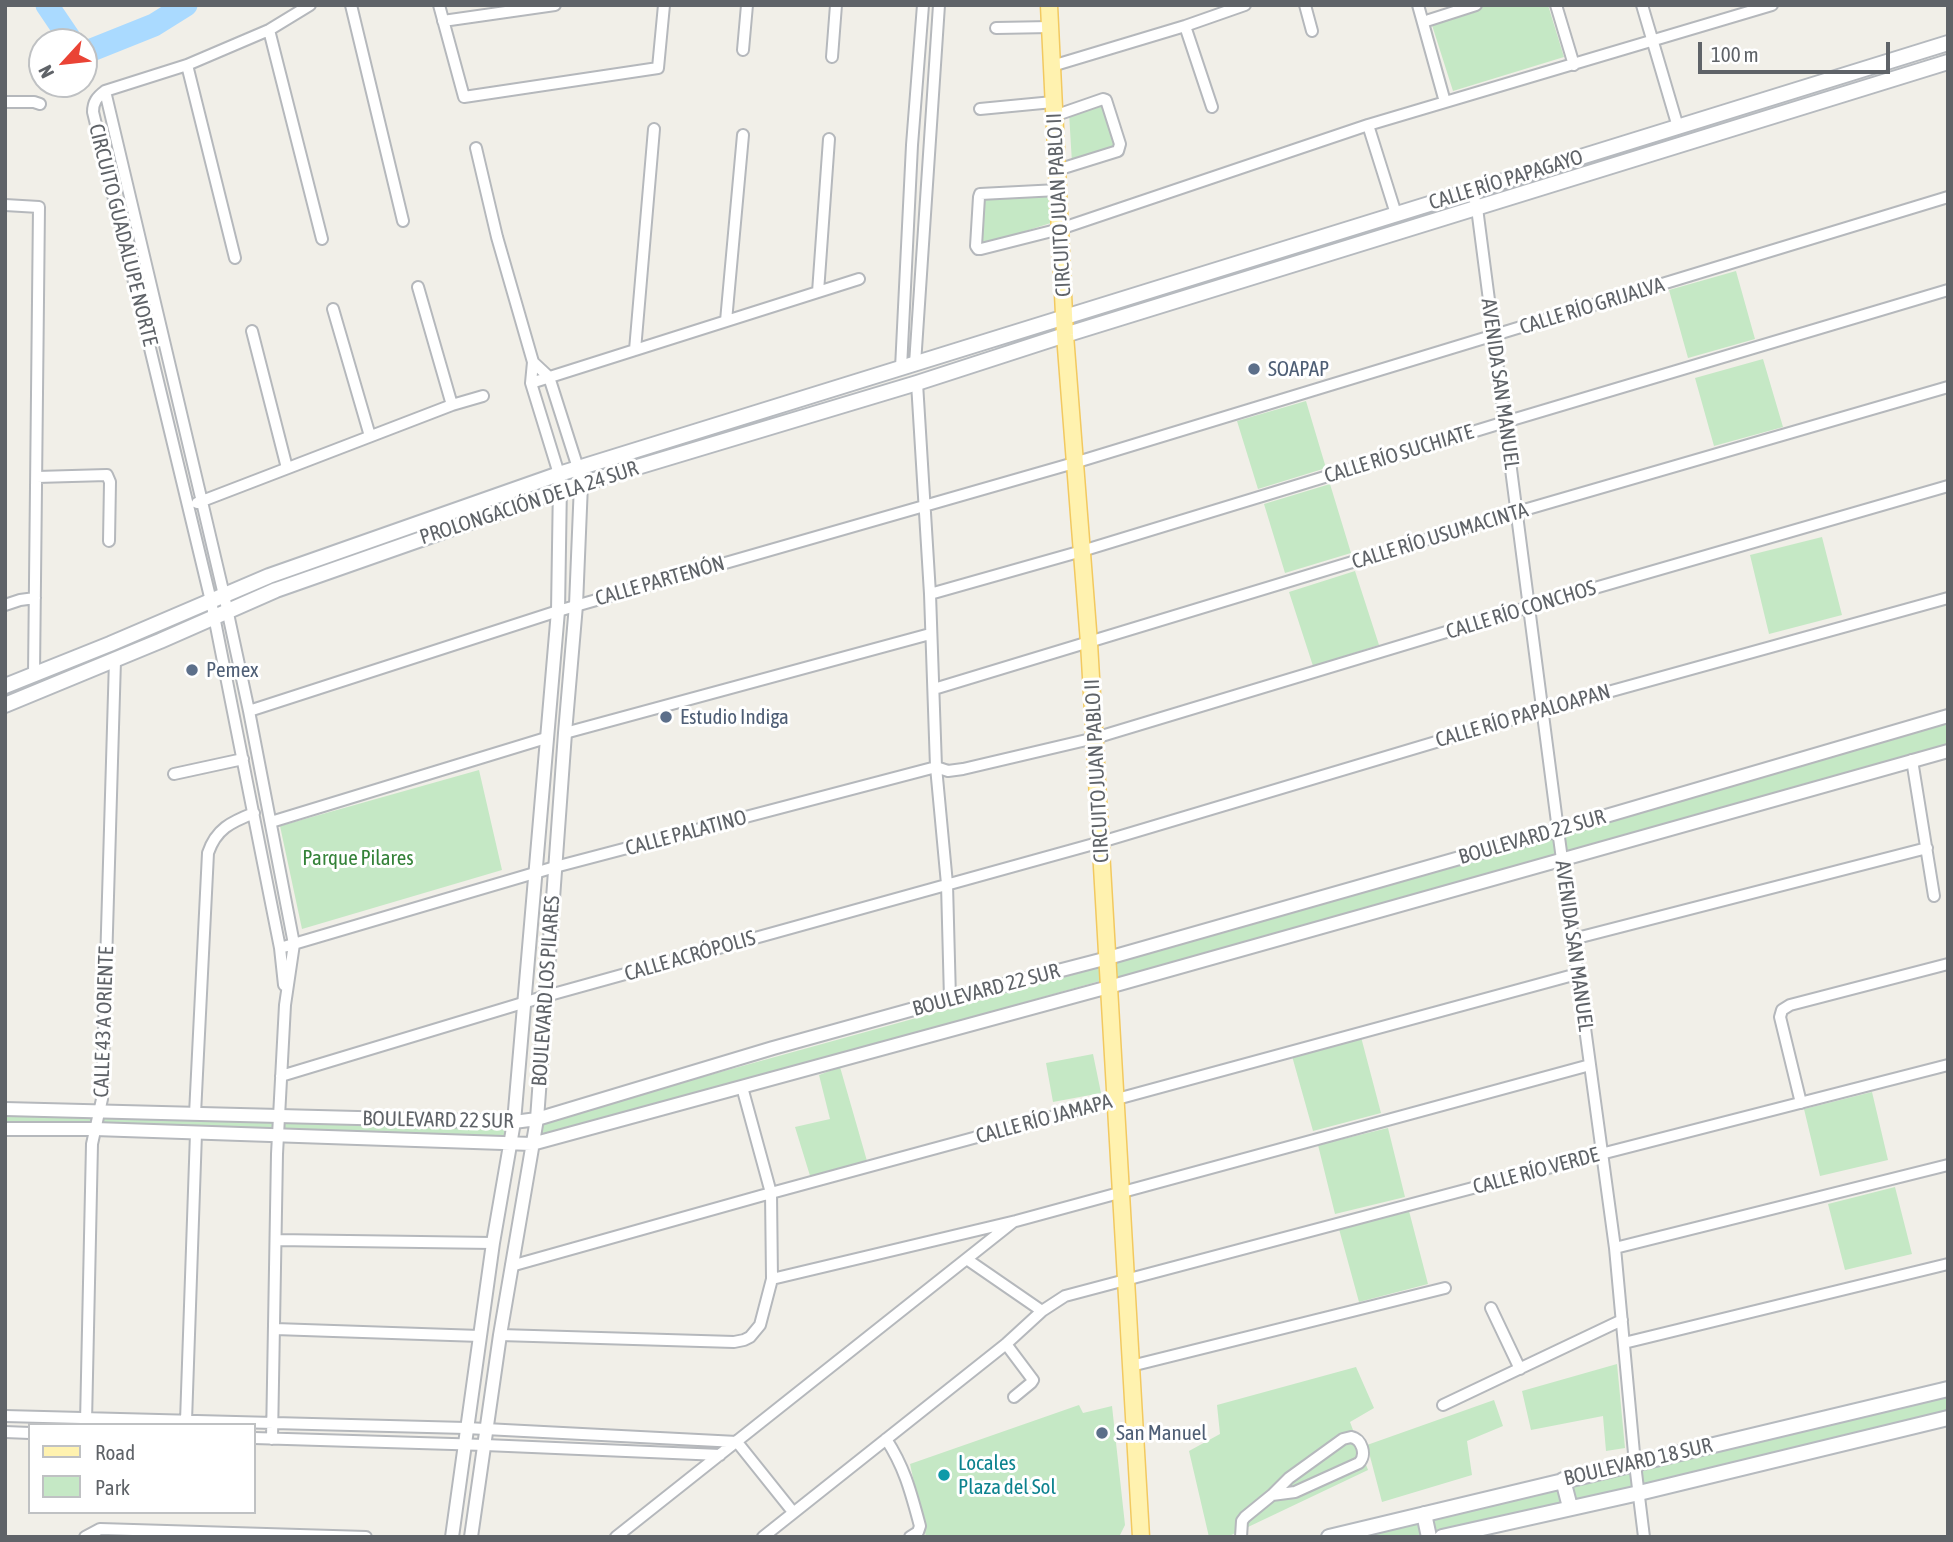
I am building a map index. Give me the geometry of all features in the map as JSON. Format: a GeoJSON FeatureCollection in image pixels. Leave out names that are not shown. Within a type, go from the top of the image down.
{"type":"FeatureCollection","features":[{"type":"Feature","properties":{"kind":"main road","name":"CIRCUITO JUAN PABLO II"},"geometry":{"type":"LineString","coordinates":[[1049,5],[1065,335],[1089,643],[1141,1537]]}},
{"type":"Feature","properties":{"kind":"main road","name":"CALLE RÍO PAPAGAYO"},"geometry":{"type":"LineString","coordinates":[[1065,316],[1948,43]]}},
{"type":"Feature","properties":{"kind":"main road","name":"CALLE RÍO PAPAGAYO"},"geometry":{"type":"LineString","coordinates":[[1065,335],[1948,62]]}},
{"type":"Feature","properties":{"kind":"main road","name":"PROLONGACIÓN DE LA 24 SUR"},"geometry":{"type":"LineString","coordinates":[[5,686],[269,576],[559,474],[1065,316]]}},
{"type":"Feature","properties":{"kind":"main road","name":"PROLONGACIÓN DE LA 24 SUR"},"geometry":{"type":"LineString","coordinates":[[5,705],[276,590],[561,490],[917,383],[1065,335]]}},
{"type":"Feature","properties":{"kind":"main road","name":"BOULEVARD 18 SUR"},"geometry":{"type":"LineString","coordinates":[[1329,1537],[1948,1389]]}},
{"type":"Feature","properties":{"kind":"main road","name":"BOULEVARD 18 SUR"},"geometry":{"type":"LineString","coordinates":[[1442,1537],[1639,1493],[1948,1418]]}},
{"type":"Feature","properties":{"kind":"main road"},"geometry":{"type":"LineString","coordinates":[[1563,1480],[1570,1507]]}},
{"type":"Feature","properties":{"kind":"main road"},"geometry":{"type":"LineString","coordinates":[[1503,1494],[1509,1520]]}},
{"type":"Feature","properties":{"kind":"main road"},"geometry":{"type":"LineString","coordinates":[[1424,1514],[1429,1537]]}},
{"type":"Feature","properties":{"kind":"street"},"geometry":{"type":"LineString","coordinates":[[105,91],[187,65],[269,30],[296,11],[310,5]]}},
{"type":"Feature","properties":{"kind":"street"},"geometry":{"type":"LineString","coordinates":[[351,5],[403,221]]}},
{"type":"Feature","properties":{"kind":"street"},"geometry":{"type":"LineString","coordinates":[[439,5],[464,97],[658,68],[664,5]]}},
{"type":"Feature","properties":{"kind":"street"},"geometry":{"type":"LineString","coordinates":[[443,21],[555,5]]}},
{"type":"Feature","properties":{"kind":"street"},"geometry":{"type":"LineString","coordinates":[[743,50],[747,5]]}},
{"type":"Feature","properties":{"kind":"street"},"geometry":{"type":"LineString","coordinates":[[832,57],[835,5]]}},
{"type":"Feature","properties":{"kind":"street"},"geometry":{"type":"LineString","coordinates":[[908,366],[910,188],[923,5]]}},
{"type":"Feature","properties":{"kind":"street"},"geometry":{"type":"LineString","coordinates":[[908,366],[927,189],[939,5]]}},
{"type":"Feature","properties":{"kind":"street"},"geometry":{"type":"LineString","coordinates":[[1052,66],[1245,5]]}},
{"type":"Feature","properties":{"kind":"street"},"geometry":{"type":"LineString","coordinates":[[1305,5],[1312,31]]}},
{"type":"Feature","properties":{"kind":"street"},"geometry":{"type":"LineString","coordinates":[[1418,5],[1445,102]]}},
{"type":"Feature","properties":{"kind":"street"},"geometry":{"type":"LineString","coordinates":[[1423,22],[1476,5]]}},
{"type":"Feature","properties":{"kind":"street"},"geometry":{"type":"LineString","coordinates":[[1556,5],[1574,65]]}},
{"type":"Feature","properties":{"kind":"street"},"geometry":{"type":"LineString","coordinates":[[1642,5],[1678,127]]}},
{"type":"Feature","properties":{"kind":"street"},"geometry":{"type":"LineString","coordinates":[[1058,190],[980,194],[976,246],[981,249],[1060,229],[1368,125],[1772,5]]}},
{"type":"Feature","properties":{"kind":"street"},"geometry":{"type":"LineString","coordinates":[[1185,26],[1212,107]]}},
{"type":"Feature","properties":{"kind":"street"},"geometry":{"type":"LineString","coordinates":[[996,28],[1051,27]]}},
{"type":"Feature","properties":{"kind":"street"},"geometry":{"type":"LineString","coordinates":[[269,30],[322,239]]}},
{"type":"Feature","properties":{"kind":"street"},"geometry":{"type":"LineString","coordinates":[[187,65],[235,258]]}},
{"type":"Feature","properties":{"kind":"street","name":"CIRCUITO GUADALUPE NORTE"},"geometry":{"type":"LineString","coordinates":[[218,598],[189,506],[93,112],[93,104],[105,91],[203,501],[221,614]]}},
{"type":"Feature","properties":{"kind":"street"},"geometry":{"type":"LineString","coordinates":[[979,109],[1054,109],[1106,100],[1121,144],[1118,150],[1057,170]]}},
{"type":"Feature","properties":{"kind":"street"},"geometry":{"type":"LineString","coordinates":[[5,102],[40,104]]}},
{"type":"Feature","properties":{"kind":"street"},"geometry":{"type":"LineString","coordinates":[[1368,125],[1396,214]]}},
{"type":"Feature","properties":{"kind":"street"},"geometry":{"type":"LineString","coordinates":[[635,350],[654,129]]}},
{"type":"Feature","properties":{"kind":"street"},"geometry":{"type":"LineString","coordinates":[[726,321],[743,135]]}},
{"type":"Feature","properties":{"kind":"street"},"geometry":{"type":"LineString","coordinates":[[818,292],[829,139]]}},
{"type":"Feature","properties":{"kind":"street"},"geometry":{"type":"LineString","coordinates":[[476,148],[497,237],[533,362],[531,383],[559,474]]}},
{"type":"Feature","properties":{"kind":"street"},"geometry":{"type":"LineString","coordinates":[[910,188],[927,189]]}},
{"type":"Feature","properties":{"kind":"street","name":"AVENIDA SAN MANUEL"},"geometry":{"type":"LineString","coordinates":[[1472,190],[1615,1248],[1644,1537]]}},
{"type":"Feature","properties":{"kind":"street","name":"CALLE RÍO GRIJALVA"},"geometry":{"type":"LineString","coordinates":[[1074,463],[1948,197]]}},
{"type":"Feature","properties":{"kind":"street"},"geometry":{"type":"LineString","coordinates":[[5,205],[39,206],[34,674]]}},
{"type":"Feature","properties":{"kind":"street"},"geometry":{"type":"LineString","coordinates":[[531,383],[859,279]]}},
{"type":"Feature","properties":{"kind":"street"},"geometry":{"type":"LineString","coordinates":[[418,287],[452,405]]}},
{"type":"Feature","properties":{"kind":"street","name":"CALLE RÍO SUCHIATE"},"geometry":{"type":"LineString","coordinates":[[930,594],[1083,551],[1948,290]]}},
{"type":"Feature","properties":{"kind":"street"},"geometry":{"type":"LineString","coordinates":[[140,303],[154,299]]}},
{"type":"Feature","properties":{"kind":"street"},"geometry":{"type":"LineString","coordinates":[[333,309],[370,436]]}},
{"type":"Feature","properties":{"kind":"street"},"geometry":{"type":"LineString","coordinates":[[252,331],[287,468]]}},
{"type":"Feature","properties":{"kind":"street"},"geometry":{"type":"LineString","coordinates":[[533,362],[549,377],[578,468]]}},
{"type":"Feature","properties":{"kind":"street"},"geometry":{"type":"LineString","coordinates":[[917,383],[930,594],[936,767],[947,884],[950,999]]}},
{"type":"Feature","properties":{"kind":"street","name":"CALLE RÍO USUMACINTA"},"geometry":{"type":"LineString","coordinates":[[934,689],[1517,512],[1948,387]]}},
{"type":"Feature","properties":{"kind":"street"},"geometry":{"type":"LineString","coordinates":[[189,506],[452,405],[483,396]]}},
{"type":"Feature","properties":{"kind":"street","name":"CALLE PARTENÓN"},"geometry":{"type":"LineString","coordinates":[[249,711],[576,605],[1074,463]]}},
{"type":"Feature","properties":{"kind":"street","name":"BOULEVARD LOS PILARES"},"geometry":{"type":"LineString","coordinates":[[471,1537],[500,1335],[537,1119],[576,605],[581,484],[578,468]]}},
{"type":"Feature","properties":{"kind":"street","name":"BOULEVARD LOS PILARES"},"geometry":{"type":"LineString","coordinates":[[452,1537],[493,1243],[514,1122],[558,611],[561,490],[559,474]]}},
{"type":"Feature","properties":{"kind":"street"},"geometry":{"type":"LineString","coordinates":[[37,477],[107,475],[110,482],[109,541]]}},
{"type":"Feature","properties":{"kind":"street","name":"CALLE RÍO CONCHOS"},"geometry":{"type":"LineString","coordinates":[[1095,738],[1529,607],[1948,486]]}},
{"type":"Feature","properties":{"kind":"street"},"geometry":{"type":"LineString","coordinates":[[5,605],[35,598]]}},
{"type":"Feature","properties":{"kind":"street","name":"CALLE RÍO PAPALOAPAN"},"geometry":{"type":"LineString","coordinates":[[1101,842],[1543,710],[1948,598]]}},
{"type":"Feature","properties":{"kind":"street"},"geometry":{"type":"LineString","coordinates":[[221,614],[249,711],[294,944],[285,1005],[278,1136],[272,1439]]}},
{"type":"Feature","properties":{"kind":"street"},"geometry":{"type":"LineString","coordinates":[[221,614],[243,759],[280,948],[285,1005]]}},
{"type":"Feature","properties":{"kind":"street"},"geometry":{"type":"LineString","coordinates":[[565,733],[930,634]]}},
{"type":"Feature","properties":{"kind":"street","name":"CALLE 43 A ORIENTE"},"geometry":{"type":"LineString","coordinates":[[86,1421],[92,1144],[101,1112],[114,660]]}},
{"type":"Feature","properties":{"kind":"street","name":"BOULEVARD 22 SUR"},"geometry":{"type":"LineString","coordinates":[[5,1109],[514,1122],[537,1119],[786,1045],[1108,958],[1948,716]]}},
{"type":"Feature","properties":{"kind":"street"},"geometry":{"type":"LineString","coordinates":[[271,822],[546,738]]}},
{"type":"Feature","properties":{"kind":"street","name":"CALLE PALATINO"},"geometry":{"type":"LineString","coordinates":[[280,948],[555,867],[936,767],[948,771],[963,769],[1095,738]]}},
{"type":"Feature","properties":{"kind":"street","name":"BOULEVARD 22 SUR"},"geometry":{"type":"LineString","coordinates":[[5,1129],[95,1129],[532,1144],[1948,751]]}},
{"type":"Feature","properties":{"kind":"street"},"geometry":{"type":"LineString","coordinates":[[174,774],[243,759]]}},
{"type":"Feature","properties":{"kind":"street"},"geometry":{"type":"LineString","coordinates":[[1912,760],[1934,895]]}},
{"type":"Feature","properties":{"kind":"street"},"geometry":{"type":"LineString","coordinates":[[195,1114],[208,853],[213,838],[222,829],[254,813]]}},
{"type":"Feature","properties":{"kind":"street","name":"CALLE ACRÓPOLIS"},"geometry":{"type":"LineString","coordinates":[[281,1076],[545,996],[1101,842]]}},
{"type":"Feature","properties":{"kind":"street"},"geometry":{"type":"LineString","coordinates":[[1573,939],[1927,848]]}},
{"type":"Feature","properties":{"kind":"street"},"geometry":{"type":"LineString","coordinates":[[1801,1103],[1780,1017],[1782,1010],[1790,1005],[1948,964]]}},
{"type":"Feature","properties":{"kind":"street","name":"CALLE RÍO JAMAPA"},"geometry":{"type":"LineString","coordinates":[[511,1266],[1577,974]]}},
{"type":"Feature","properties":{"kind":"street"},"geometry":{"type":"LineString","coordinates":[[772,1279],[1016,1221],[1590,1065]]}},
{"type":"Feature","properties":{"kind":"street","name":"CALLE RÍO VERDE"},"geometry":{"type":"LineString","coordinates":[[764,1537],[1006,1344],[1042,1311],[1065,1296],[1948,1065]]}},
{"type":"Feature","properties":{"kind":"street"},"geometry":{"type":"LineString","coordinates":[[500,1335],[734,1342],[750,1337],[760,1325],[772,1279],[771,1193],[742,1087]]}},
{"type":"Feature","properties":{"kind":"street"},"geometry":{"type":"LineString","coordinates":[[186,1421],[196,1133]]}},
{"type":"Feature","properties":{"kind":"street"},"geometry":{"type":"LineString","coordinates":[[1615,1248],[1948,1165]]}},
{"type":"Feature","properties":{"kind":"street"},"geometry":{"type":"LineString","coordinates":[[616,1537],[1016,1221]]}},
{"type":"Feature","properties":{"kind":"street"},"geometry":{"type":"LineString","coordinates":[[276,1240],[493,1243]]}},
{"type":"Feature","properties":{"kind":"street"},"geometry":{"type":"LineString","coordinates":[[968,1260],[1042,1311]]}},
{"type":"Feature","properties":{"kind":"street"},"geometry":{"type":"LineString","coordinates":[[1624,1343],[1948,1264]]}},
{"type":"Feature","properties":{"kind":"street"},"geometry":{"type":"LineString","coordinates":[[1131,1366],[1445,1289]]}},
{"type":"Feature","properties":{"kind":"street"},"geometry":{"type":"LineString","coordinates":[[1491,1308],[1520,1369]]}},
{"type":"Feature","properties":{"kind":"street"},"geometry":{"type":"LineString","coordinates":[[1443,1405],[1622,1320]]}},
{"type":"Feature","properties":{"kind":"street"},"geometry":{"type":"LineString","coordinates":[[275,1329],[480,1336]]}},
{"type":"Feature","properties":{"kind":"street"},"geometry":{"type":"LineString","coordinates":[[1006,1344],[1033,1380],[1014,1397]]}},
{"type":"Feature","properties":{"kind":"street"},"geometry":{"type":"LineString","coordinates":[[5,1416],[86,1421],[466,1428],[737,1442],[793,1512]]}},
{"type":"Feature","properties":{"kind":"street"},"geometry":{"type":"LineString","coordinates":[[5,1432],[28,1433]]}},
{"type":"Feature","properties":{"kind":"street"},"geometry":{"type":"LineString","coordinates":[[1241,1537],[1242,1521],[1245,1517],[1289,1478],[1343,1439],[1355,1437],[1358,1440],[1364,1452],[1359,1463],[1295,1492],[1272,1495]]}},
{"type":"Feature","properties":{"kind":"street"},"geometry":{"type":"LineString","coordinates":[[256,1438],[720,1455]]}},
{"type":"Feature","properties":{"kind":"street"},"geometry":{"type":"LineString","coordinates":[[886,1439],[904,1469],[920,1526],[918,1532],[910,1537]]}},
{"type":"Feature","properties":{"kind":"street"},"geometry":{"type":"LineString","coordinates":[[85,1537],[100,1529],[366,1537]]}},
{"type":"Feature","properties":{"kind":"green space"},"geometry":{"type":"Polygon","coordinates":[[[1485,5],[1548,5],[1564,57],[1453,91],[1431,22],[1485,5]]]}},
{"type":"Feature","properties":{"kind":"green space"},"geometry":{"type":"Polygon","coordinates":[[[1105,102],[1119,148],[1072,163],[1069,113],[1105,102]]]}},
{"type":"Feature","properties":{"kind":"green space"},"geometry":{"type":"Polygon","coordinates":[[[1055,193],[1057,221],[979,246],[983,196],[1055,193]]]}},
{"type":"Feature","properties":{"kind":"green space"},"geometry":{"type":"Polygon","coordinates":[[[1736,271],[1755,339],[1688,358],[1669,290],[1736,271]]]}},
{"type":"Feature","properties":{"kind":"green space"},"geometry":{"type":"Polygon","coordinates":[[[1763,359],[1783,427],[1714,446],[1695,378],[1763,359]]]}},
{"type":"Feature","properties":{"kind":"green space"},"geometry":{"type":"Polygon","coordinates":[[[1306,401],[1326,468],[1258,489],[1237,421],[1306,401]]]}},
{"type":"Feature","properties":{"kind":"green space"},"geometry":{"type":"Polygon","coordinates":[[[1330,484],[1351,553],[1285,573],[1264,504],[1330,484]]]}},
{"type":"Feature","properties":{"kind":"green space"},"geometry":{"type":"Polygon","coordinates":[[[1822,537],[1842,615],[1769,634],[1750,555],[1822,537]]]}},
{"type":"Feature","properties":{"kind":"green space"},"geometry":{"type":"Polygon","coordinates":[[[1355,571],[1379,645],[1313,666],[1289,592],[1355,571]]]}},
{"type":"Feature","properties":{"kind":"green space"},"geometry":{"type":"Polygon","coordinates":[[[1948,716],[1948,750],[1116,985],[1114,956],[1948,716]]]}},
{"type":"Feature","properties":{"kind":"green space","name":"Parque Pilares"},"geometry":{"type":"Polygon","coordinates":[[[479,770],[502,870],[302,929],[280,826],[479,770]]]}},
{"type":"Feature","properties":{"kind":"green space"},"geometry":{"type":"Polygon","coordinates":[[[1101,967],[1100,981],[538,1139],[543,1121],[1101,967]]]}},
{"type":"Feature","properties":{"kind":"green space"},"geometry":{"type":"Polygon","coordinates":[[[1361,1037],[1381,1113],[1313,1131],[1292,1056],[1361,1037]]]}},
{"type":"Feature","properties":{"kind":"green space"},"geometry":{"type":"Polygon","coordinates":[[[1093,1054],[1101,1093],[1053,1102],[1046,1063],[1093,1054]]]}},
{"type":"Feature","properties":{"kind":"green space"},"geometry":{"type":"Polygon","coordinates":[[[840,1067],[867,1161],[811,1179],[795,1127],[830,1119],[819,1075],[840,1067]]]}},
{"type":"Feature","properties":{"kind":"green space"},"geometry":{"type":"Polygon","coordinates":[[[1872,1092],[1888,1160],[1820,1176],[1804,1109],[1872,1092]]]}},
{"type":"Feature","properties":{"kind":"green space"},"geometry":{"type":"Polygon","coordinates":[[[5,1114],[509,1125],[507,1141],[5,1124],[5,1114]]]}},
{"type":"Feature","properties":{"kind":"green space"},"geometry":{"type":"Polygon","coordinates":[[[1388,1128],[1405,1197],[1335,1214],[1318,1145],[1388,1128]]]}},
{"type":"Feature","properties":{"kind":"green space"},"geometry":{"type":"Polygon","coordinates":[[[1895,1187],[1912,1254],[1845,1270],[1828,1204],[1895,1187]]]}},
{"type":"Feature","properties":{"kind":"green space"},"geometry":{"type":"Polygon","coordinates":[[[1409,1211],[1428,1284],[1359,1302],[1339,1229],[1409,1211]]]}},
{"type":"Feature","properties":{"kind":"green space"},"geometry":{"type":"Polygon","coordinates":[[[1617,1364],[1625,1448],[1606,1451],[1603,1416],[1531,1430],[1522,1391],[1617,1364]]]}},
{"type":"Feature","properties":{"kind":"green space"},"geometry":{"type":"Polygon","coordinates":[[[1356,1367],[1374,1408],[1350,1422],[1368,1470],[1227,1537],[1209,1537],[1189,1451],[1220,1434],[1217,1405],[1356,1367]]]}},
{"type":"Feature","properties":{"kind":"green space"},"geometry":{"type":"Polygon","coordinates":[[[1948,1389],[1948,1418],[1442,1537],[1329,1537],[1948,1389]]]}},
{"type":"Feature","properties":{"kind":"green space"},"geometry":{"type":"Polygon","coordinates":[[[1494,1400],[1503,1426],[1467,1441],[1472,1475],[1382,1502],[1367,1445],[1494,1400]]]}},
{"type":"Feature","properties":{"kind":"green space"},"geometry":{"type":"Polygon","coordinates":[[[1079,1405],[1083,1413],[1112,1406],[1125,1525],[1119,1537],[926,1537],[910,1464],[1079,1405]]]}},
{"type":"Feature","properties":{"kind":"waterway"},"geometry":{"type":"LineString","coordinates":[[47,5],[63,28]]}},
{"type":"Feature","properties":{"kind":"waterway"},"geometry":{"type":"LineString","coordinates":[[98,47],[154,25],[186,5]]}},
{"type":"Feature","properties":{"kind":"place","name":"SOAPAP"},"geometry":{"type":"Point","coordinates":[1254,369]}},
{"type":"Feature","properties":{"kind":"place","name":"Pemex"},"geometry":{"type":"Point","coordinates":[192,670]}},
{"type":"Feature","properties":{"kind":"place","name":"Estudio Indiga"},"geometry":{"type":"Point","coordinates":[666,717]}},
{"type":"Feature","properties":{"kind":"place","name":"San Manuel"},"geometry":{"type":"Point","coordinates":[1102,1433]}},
{"type":"Feature","properties":{"kind":"place","name":"Locales Plaza del Sol"},"geometry":{"type":"Point","coordinates":[944,1475]}}]}
